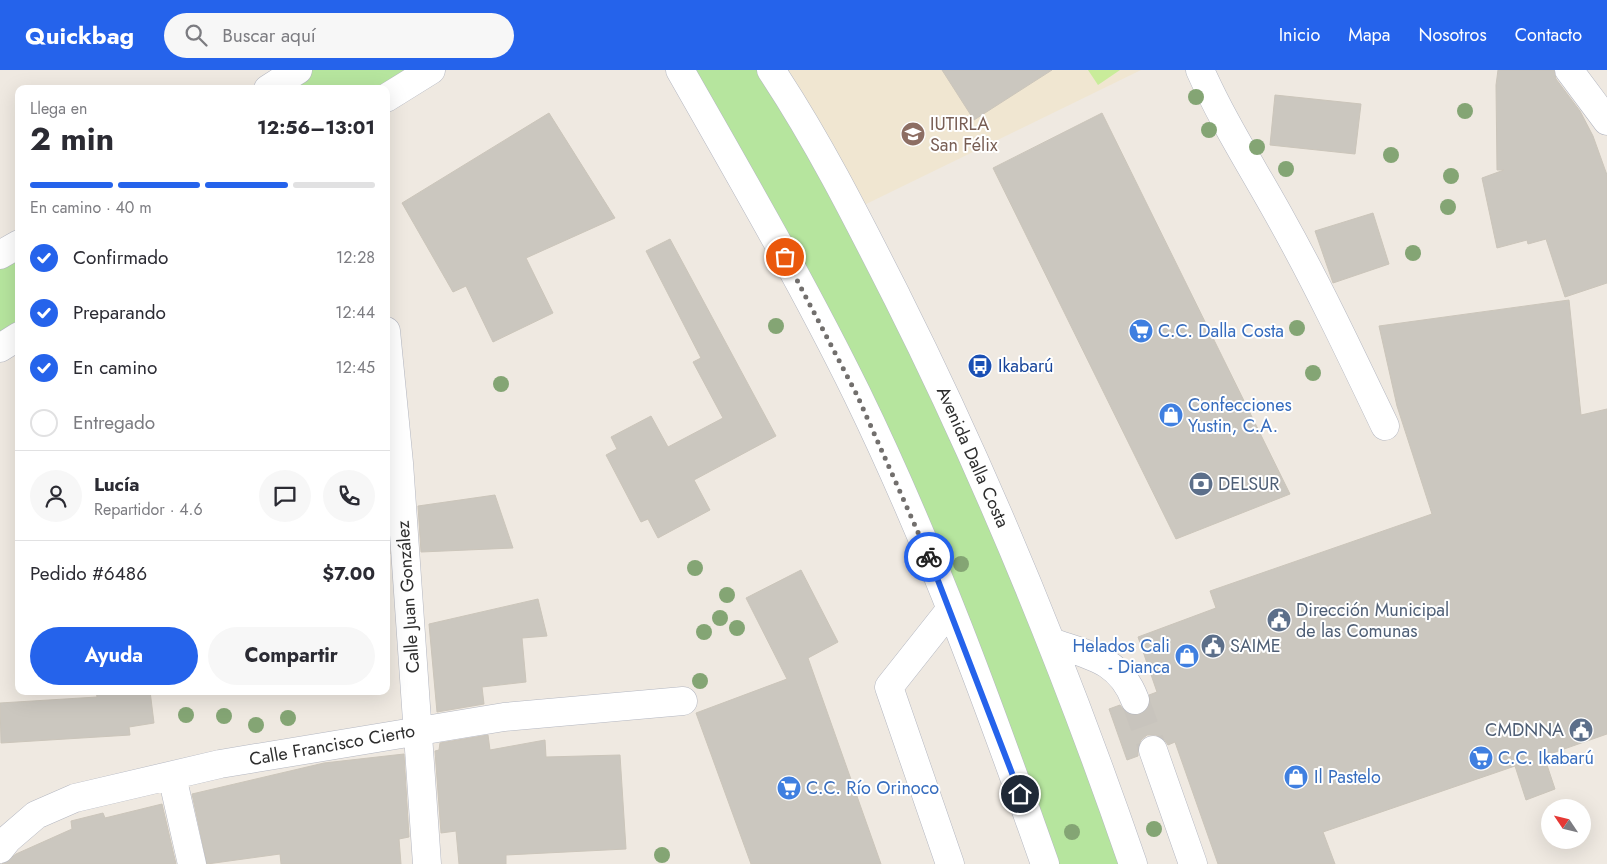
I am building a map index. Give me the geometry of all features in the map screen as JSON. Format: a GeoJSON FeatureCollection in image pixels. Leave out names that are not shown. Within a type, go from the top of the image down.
{"type":"FeatureCollection","features":[{"type":"Feature","properties":{"kind":"street"},"geometry":{"type":"LineString","coordinates":[[274,85],[298,70]]}},
{"type":"Feature","properties":{"kind":"street"},"geometry":{"type":"LineString","coordinates":[[390,96],[431,70]]}},
{"type":"Feature","properties":{"kind":"street"},"geometry":{"type":"LineString","coordinates":[[680,70],[748,189],[842,363],[921,535],[995,725],[1045,864]]}},
{"type":"Feature","properties":{"kind":"street","name":"Avenida Dalla Costa"},"geometry":{"type":"LineString","coordinates":[[771,70],[836,179],[934,371],[975,458],[1051,642],[1133,864]]}},
{"type":"Feature","properties":{"kind":"street"},"geometry":{"type":"LineString","coordinates":[[1200,70],[1212,98],[1282,220],[1328,308],[1385,426]]}},
{"type":"Feature","properties":{"kind":"street"},"geometry":{"type":"LineString","coordinates":[[1569,70],[1607,121]]}},
{"type":"Feature","properties":{"kind":"street"},"geometry":{"type":"LineString","coordinates":[[0,255],[15,246]]}},
{"type":"Feature","properties":{"kind":"street"},"geometry":{"type":"LineString","coordinates":[[0,348],[15,339]]}},
{"type":"Feature","properties":{"kind":"street","name":"Calle Juan González"},"geometry":{"type":"LineString","coordinates":[[390,372],[399,464],[427,864]]}},
{"type":"Feature","properties":{"kind":"street"},"geometry":{"type":"LineString","coordinates":[[950,610],[889,687],[950,864]]}},
{"type":"Feature","properties":{"kind":"street"},"geometry":{"type":"LineString","coordinates":[[1051,642],[1102,660],[1113,666],[1127,681],[1135,700]]}},
{"type":"Feature","properties":{"kind":"street","name":"Calle Francisco Cierto"},"geometry":{"type":"LineString","coordinates":[[0,849],[8,839],[36,815],[76,798],[220,764],[504,717],[683,701]]}},
{"type":"Feature","properties":{"kind":"street"},"geometry":{"type":"LineString","coordinates":[[1153,750],[1194,864]]}},
{"type":"Feature","properties":{"kind":"street"},"geometry":{"type":"LineString","coordinates":[[172,776],[192,864]]}},
{"type":"Feature","properties":{"kind":"shaded area","name":"IUTIRLA San Félix"},"geometry":{"type":"Polygon","coordinates":[[[777,70],[1141,70],[858,208],[777,70]]]}},
{"type":"Feature","properties":{"kind":"green space"},"geometry":{"type":"Polygon","coordinates":[[[298,70],[431,70],[390,87],[390,85],[274,85],[298,70]]]}},
{"type":"Feature","properties":{"kind":"green space"},"geometry":{"type":"Polygon","coordinates":[[[680,70],[771,70],[865,233],[1133,864],[1045,864],[950,610],[680,70]]]}},
{"type":"Feature","properties":{"kind":"green space"},"geometry":{"type":"Polygon","coordinates":[[[1088,70],[1120,70],[1098,85],[1088,70]]]}},
{"type":"Feature","properties":{"kind":"green space"},"geometry":{"type":"Polygon","coordinates":[[[15,246],[15,339],[0,348],[0,255],[15,246]]]}},
{"type":"Feature","properties":{"kind":"building"},"geometry":{"type":"Polygon","coordinates":[[[942,70],[1052,70],[974,120],[942,70]]]}},
{"type":"Feature","properties":{"kind":"building"},"geometry":{"type":"Polygon","coordinates":[[[1498,70],[1554,70],[1556,79],[1580,111],[1593,136],[1607,175],[1607,283],[1565,297],[1546,239],[1528,244],[1527,240],[1497,248],[1482,178],[1504,170],[1497,170],[1496,85],[1498,70]]]}},
{"type":"Feature","properties":{"kind":"building"},"geometry":{"type":"Polygon","coordinates":[[[1275,95],[1361,104],[1355,154],[1270,145],[1275,95]]]}},
{"type":"Feature","properties":{"kind":"building"},"geometry":{"type":"Polygon","coordinates":[[[549,113],[615,218],[526,258],[553,313],[493,342],[466,286],[453,292],[402,203],[549,113]]]}},
{"type":"Feature","properties":{"kind":"building","name":"C.C. Dalla Costa"},"geometry":{"type":"Polygon","coordinates":[[[1102,113],[1290,494],[1176,539],[993,168],[1102,113]]]}},
{"type":"Feature","properties":{"kind":"building"},"geometry":{"type":"Polygon","coordinates":[[[1373,213],[1389,264],[1333,283],[1315,231],[1373,213]]]}},
{"type":"Feature","properties":{"kind":"building"},"geometry":{"type":"Polygon","coordinates":[[[670,239],[776,436],[694,480],[710,510],[658,538],[648,519],[641,522],[606,455],[617,449],[611,437],[651,416],[668,447],[723,418],[693,362],[701,358],[646,251],[670,239]]]}},
{"type":"Feature","properties":{"kind":"building"},"geometry":{"type":"Polygon","coordinates":[[[1569,300],[1581,415],[1607,409],[1607,734],[1544,756],[1555,789],[1526,800],[1515,766],[1323,832],[1335,864],[1218,864],[1175,742],[1168,745],[1164,739],[1156,735],[1147,735],[1141,740],[1138,747],[1138,756],[1127,760],[1109,709],[1120,705],[1126,713],[1134,716],[1141,714],[1148,709],[1149,695],[1157,692],[1138,637],[1216,608],[1210,591],[1432,514],[1397,406],[1379,326],[1569,300]]]}},
{"type":"Feature","properties":{"kind":"building"},"geometry":{"type":"Polygon","coordinates":[[[495,495],[513,548],[421,552],[418,506],[495,495]]]}},
{"type":"Feature","properties":{"kind":"building","name":"C.C. Río Orinoco"},"geometry":{"type":"Polygon","coordinates":[[[801,570],[838,642],[808,658],[881,864],[751,864],[696,713],[787,679],[746,598],[801,570]]]}},
{"type":"Feature","properties":{"kind":"building"},"geometry":{"type":"Polygon","coordinates":[[[538,599],[547,636],[522,638],[526,682],[482,687],[484,704],[437,712],[429,624],[538,599]]]}},
{"type":"Feature","properties":{"kind":"building"},"geometry":{"type":"Polygon","coordinates":[[[97,695],[150,695],[154,723],[129,727],[130,735],[1,743],[0,703],[97,697],[97,695]]]}},
{"type":"Feature","properties":{"kind":"building"},"geometry":{"type":"Polygon","coordinates":[[[488,735],[490,750],[545,740],[546,757],[620,755],[626,849],[506,855],[506,864],[459,864],[456,831],[441,833],[435,751],[439,750],[440,743],[488,735]]]}},
{"type":"Feature","properties":{"kind":"building"},"geometry":{"type":"Polygon","coordinates":[[[404,754],[409,837],[399,839],[401,864],[281,864],[280,854],[207,864],[192,794],[324,763],[404,754]]]}},
{"type":"Feature","properties":{"kind":"building"},"geometry":{"type":"Polygon","coordinates":[[[162,804],[176,864],[2,864],[16,854],[72,829],[71,821],[103,813],[105,818],[162,804]]]}},
{"type":"Feature","properties":{"kind":"tunnel"},"geometry":{"type":"LineString","coordinates":[[1135,700],[1153,750]]}},
{"type":"Feature","properties":{"kind":"way so far"},"geometry":{"type":"LineString","coordinates":[[785,257],[822,323],[857,395],[890,465],[929,557]]}},
{"type":"Feature","properties":{"kind":"place","name":"IUTIRLA San Félix"},"geometry":{"type":"Point","coordinates":[913,134]}},
{"type":"Feature","properties":{"kind":"place","name":"C.C. Dalla Costa"},"geometry":{"type":"Point","coordinates":[1141,331]}},
{"type":"Feature","properties":{"kind":"place","name":"Ikabarú"},"geometry":{"type":"Point","coordinates":[980,366]}},
{"type":"Feature","properties":{"kind":"place","name":"Confecciones Yustin, C.A."},"geometry":{"type":"Point","coordinates":[1171,415]}},
{"type":"Feature","properties":{"kind":"place","name":"DELSUR"},"geometry":{"type":"Point","coordinates":[1201,484]}},
{"type":"Feature","properties":{"kind":"place","name":"Dirección Municipal de las Comunas"},"geometry":{"type":"Point","coordinates":[1279,620]}},
{"type":"Feature","properties":{"kind":"place","name":"SAIME"},"geometry":{"type":"Point","coordinates":[1213,646]}},
{"type":"Feature","properties":{"kind":"place","name":"Helados Cali - Dianca"},"geometry":{"type":"Point","coordinates":[1187,656]}},
{"type":"Feature","properties":{"kind":"place","name":"CMDNNA"},"geometry":{"type":"Point","coordinates":[1581,730]}},
{"type":"Feature","properties":{"kind":"place","name":"C.C. Ikabarú"},"geometry":{"type":"Point","coordinates":[1481,758]}},
{"type":"Feature","properties":{"kind":"place","name":"Il Pastelo"},"geometry":{"type":"Point","coordinates":[1296,777]}},
{"type":"Feature","properties":{"kind":"place","name":"C.C. Río Orinoco"},"geometry":{"type":"Point","coordinates":[789,788]}},
{"type":"Feature","properties":{"kind":"route"},"geometry":{"type":"LineString","coordinates":[[929,557],[1020,794]]}}]}
